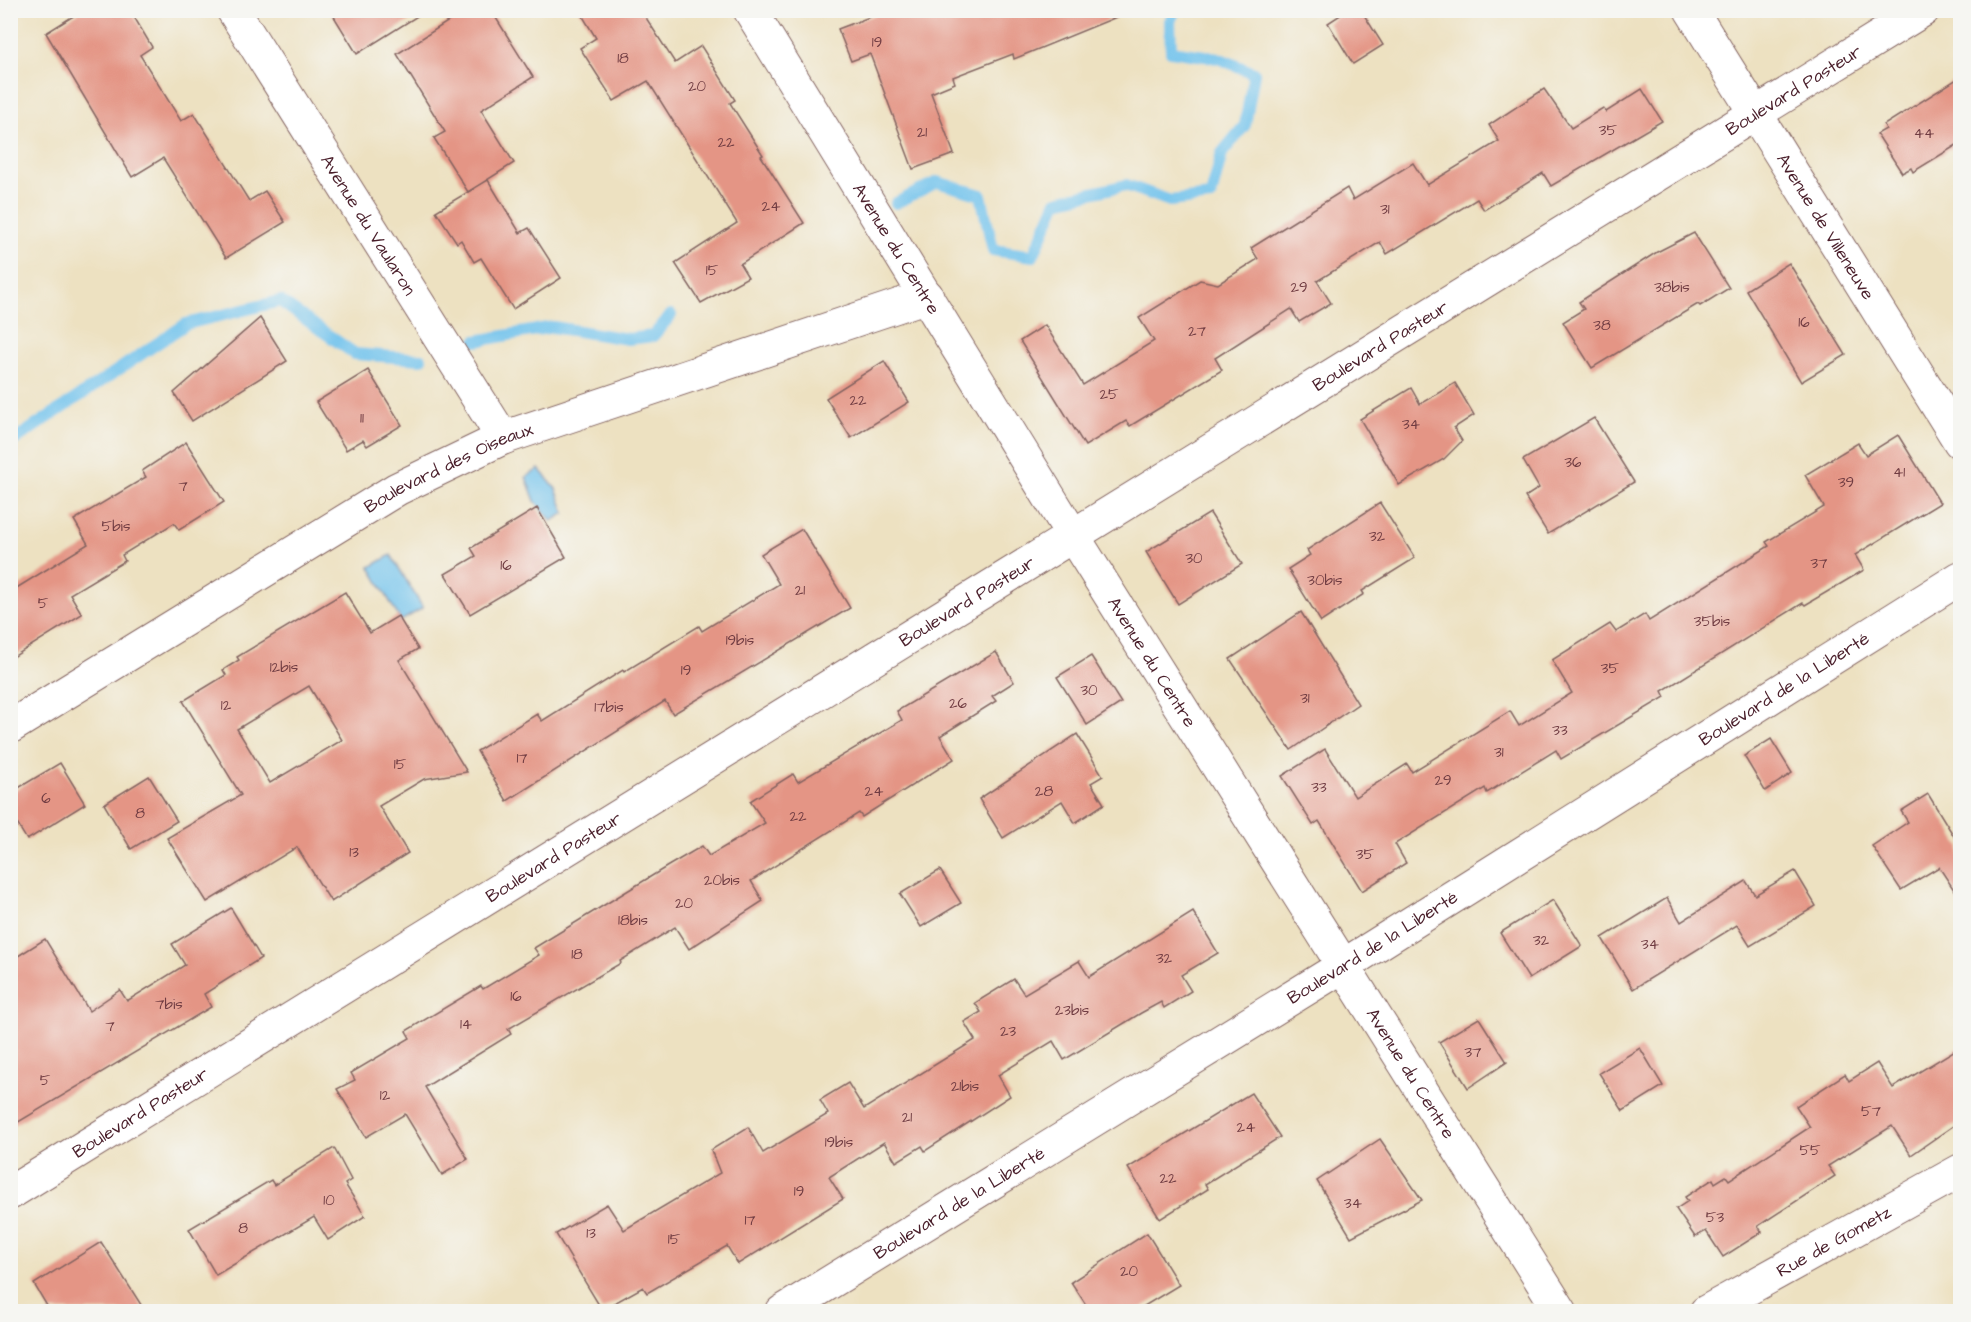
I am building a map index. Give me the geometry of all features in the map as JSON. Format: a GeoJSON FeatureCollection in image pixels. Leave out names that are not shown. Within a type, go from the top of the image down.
{"type":"FeatureCollection","features":[{"type":"Feature","properties":{"kind":"street","name":"Avenue du Vaularon"},"geometry":{"type":"LineString","coordinates":[[233,10],[503,438]]}},
{"type":"Feature","properties":{"kind":"street","name":"Avenue du Centre"},"geometry":{"type":"LineString","coordinates":[[750,10],[1074,537],[1562,1311]]}},
{"type":"Feature","properties":{"kind":"street","name":"Avenue de Villeneuve"},"geometry":{"type":"LineString","coordinates":[[1691,10],[1960,442]]}},
{"type":"Feature","properties":{"kind":"street","name":"Boulevard Pasteur"},"geometry":{"type":"LineString","coordinates":[[10,1194],[1923,10]]}},
{"type":"Feature","properties":{"kind":"street","name":"Boulevard des Oiseaux"},"geometry":{"type":"LineString","coordinates":[[10,728],[397,489],[503,438],[927,296]]}},
{"type":"Feature","properties":{"kind":"street","name":"Boulevard de la Liberté"},"geometry":{"type":"LineString","coordinates":[[782,1311],[1343,966],[1960,578]]}},
{"type":"Feature","properties":{"kind":"street","name":"Rue de Gometz"},"geometry":{"type":"LineString","coordinates":[[1706,1311],[1960,1171]]}},
{"type":"Feature","properties":{"kind":"water"},"geometry":{"type":"Polygon","coordinates":[[[539,469],[556,489],[565,513],[552,521],[535,501],[526,477],[539,469]]]}},
{"type":"Feature","properties":{"kind":"water"},"geometry":{"type":"Polygon","coordinates":[[[391,555],[423,608],[401,621],[370,567],[391,555]]]}},
{"type":"Feature","properties":{"kind":"building"},"geometry":{"type":"Polygon","coordinates":[[[83,10],[130,10],[152,47],[140,55],[181,121],[194,113],[249,201],[265,191],[285,222],[226,258],[163,158],[132,177],[46,33],[83,10]]]}},
{"type":"Feature","properties":{"kind":"building"},"geometry":{"type":"Polygon","coordinates":[[[330,10],[427,10],[357,54],[330,10]]]}},
{"type":"Feature","properties":{"kind":"building"},"geometry":{"type":"Polygon","coordinates":[[[466,10],[491,10],[533,77],[481,110],[514,163],[468,192],[434,138],[445,132],[397,54],[466,10]]]}},
{"type":"Feature","properties":{"kind":"building"},"geometry":{"type":"Polygon","coordinates":[[[579,10],[641,10],[675,63],[701,46],[735,100],[730,103],[804,223],[740,264],[748,277],[701,303],[675,263],[737,223],[648,81],[614,101],[580,48],[596,38],[579,10]]]}},
{"type":"Feature","properties":{"kind":"building"},"geometry":{"type":"Polygon","coordinates":[[[888,10],[1129,10],[1129,12],[1014,59],[1013,54],[953,77],[955,83],[931,93],[954,154],[913,169],[870,54],[851,61],[838,29],[888,10]]]}},
{"type":"Feature","properties":{"kind":"building"},"geometry":{"type":"Polygon","coordinates":[[[1348,10],[1361,10],[1383,45],[1353,64],[1328,23],[1348,10]]]}},
{"type":"Feature","properties":{"kind":"building"},"geometry":{"type":"Polygon","coordinates":[[[1960,77],[1960,143],[1913,172],[1911,168],[1902,173],[1877,134],[1886,129],[1884,125],[1960,77]]]}},
{"type":"Feature","properties":{"kind":"building"},"geometry":{"type":"Polygon","coordinates":[[[1544,89],[1571,128],[1603,108],[1606,112],[1642,89],[1662,121],[1551,186],[1543,173],[1484,210],[1477,199],[1387,254],[1380,242],[1317,281],[1331,303],[1299,322],[1291,309],[1215,358],[1222,370],[1130,426],[1126,421],[1085,446],[1020,341],[1045,325],[1083,385],[1154,341],[1139,318],[1200,280],[1218,284],[1258,259],[1251,248],[1347,188],[1353,200],[1413,163],[1427,185],[1499,141],[1489,125],[1544,89]]]}},
{"type":"Feature","properties":{"kind":"building"},"geometry":{"type":"Polygon","coordinates":[[[488,180],[520,233],[529,228],[561,278],[513,309],[481,258],[474,262],[461,240],[457,243],[436,211],[488,180]]]}},
{"type":"Feature","properties":{"kind":"building"},"geometry":{"type":"Polygon","coordinates":[[[1694,233],[1729,288],[1700,306],[1698,304],[1592,368],[1563,322],[1584,309],[1579,302],[1657,252],[1694,233]]]}},
{"type":"Feature","properties":{"kind":"building"},"geometry":{"type":"Polygon","coordinates":[[[1789,263],[1846,355],[1801,382],[1746,290],[1789,263]]]}},
{"type":"Feature","properties":{"kind":"building"},"geometry":{"type":"Polygon","coordinates":[[[260,318],[287,361],[192,421],[174,393],[260,318]]]}},
{"type":"Feature","properties":{"kind":"building"},"geometry":{"type":"Polygon","coordinates":[[[884,361],[909,402],[851,438],[826,398],[884,361]]]}},
{"type":"Feature","properties":{"kind":"building"},"geometry":{"type":"Polygon","coordinates":[[[368,370],[402,425],[367,446],[363,440],[346,450],[316,402],[368,370]]]}},
{"type":"Feature","properties":{"kind":"building"},"geometry":{"type":"Polygon","coordinates":[[[1455,383],[1474,415],[1454,428],[1462,441],[1444,459],[1399,485],[1360,419],[1411,388],[1420,404],[1455,383]]]}},
{"type":"Feature","properties":{"kind":"building"},"geometry":{"type":"Polygon","coordinates":[[[1594,418],[1634,482],[1548,534],[1525,497],[1539,488],[1523,460],[1594,418]]]}},
{"type":"Feature","properties":{"kind":"building"},"geometry":{"type":"Polygon","coordinates":[[[1898,435],[1940,503],[1855,555],[1864,570],[1805,605],[1803,603],[1662,691],[1665,697],[1561,759],[1556,750],[1487,793],[1485,788],[1395,844],[1406,863],[1362,891],[1319,821],[1313,825],[1282,776],[1325,749],[1355,797],[1407,764],[1412,772],[1510,711],[1519,726],[1572,693],[1552,660],[1610,624],[1616,632],[1645,614],[1649,621],[1769,546],[1766,542],[1824,507],[1805,475],[1858,443],[1866,455],[1898,435]]]}},
{"type":"Feature","properties":{"kind":"building"},"geometry":{"type":"Polygon","coordinates":[[[186,442],[224,502],[179,530],[174,523],[122,555],[125,561],[70,594],[82,614],[10,659],[10,592],[88,544],[74,520],[146,477],[142,471],[186,442]]]}},
{"type":"Feature","properties":{"kind":"building"},"geometry":{"type":"Polygon","coordinates":[[[1380,503],[1415,558],[1362,591],[1364,594],[1321,622],[1288,569],[1310,555],[1307,550],[1380,503]]]}},
{"type":"Feature","properties":{"kind":"building"},"geometry":{"type":"Polygon","coordinates":[[[537,508],[566,557],[470,614],[445,574],[476,556],[471,548],[537,508]]]}},
{"type":"Feature","properties":{"kind":"building"},"geometry":{"type":"Polygon","coordinates":[[[1210,513],[1242,564],[1178,604],[1146,552],[1210,513]]]}},
{"type":"Feature","properties":{"kind":"building"},"geometry":{"type":"Polygon","coordinates":[[[802,529],[850,608],[673,714],[665,701],[507,801],[477,751],[537,714],[542,721],[699,626],[702,631],[779,584],[761,554],[802,529]]]}},
{"type":"Feature","properties":{"kind":"building"},"geometry":{"type":"Polygon","coordinates":[[[345,592],[370,633],[398,616],[418,649],[399,660],[467,772],[424,779],[379,806],[408,853],[331,902],[297,847],[207,902],[167,838],[241,795],[183,701],[226,675],[223,670],[239,660],[237,657],[345,592]],[[309,686],[237,729],[270,783],[342,740],[309,686]]]}},
{"type":"Feature","properties":{"kind":"building"},"geometry":{"type":"Polygon","coordinates":[[[1301,612],[1358,704],[1291,750],[1230,659],[1301,612]]]}},
{"type":"Feature","properties":{"kind":"building"},"geometry":{"type":"Polygon","coordinates":[[[996,652],[1014,682],[992,696],[996,701],[940,736],[954,759],[862,817],[859,813],[751,881],[763,901],[689,949],[675,927],[620,961],[621,963],[508,1029],[511,1034],[425,1087],[468,1159],[442,1175],[405,1114],[366,1137],[337,1089],[355,1080],[351,1073],[410,1038],[406,1031],[481,986],[483,989],[539,955],[534,948],[668,866],[702,846],[709,856],[765,823],[750,801],[793,774],[798,782],[902,720],[897,711],[996,652]]]}},
{"type":"Feature","properties":{"kind":"building"},"geometry":{"type":"Polygon","coordinates":[[[1091,656],[1121,703],[1087,725],[1057,677],[1091,656]]]}},
{"type":"Feature","properties":{"kind":"building"},"geometry":{"type":"Polygon","coordinates":[[[1077,734],[1103,776],[1091,783],[1104,804],[1075,823],[1062,801],[1003,838],[979,799],[1077,734]]]}},
{"type":"Feature","properties":{"kind":"building"},"geometry":{"type":"Polygon","coordinates":[[[1771,739],[1792,773],[1765,791],[1744,756],[1771,739]]]}},
{"type":"Feature","properties":{"kind":"building"},"geometry":{"type":"Polygon","coordinates":[[[60,763],[85,804],[27,840],[10,812],[10,793],[60,763]]]}},
{"type":"Feature","properties":{"kind":"building"},"geometry":{"type":"Polygon","coordinates":[[[149,776],[177,821],[131,849],[104,804],[149,776]]]}},
{"type":"Feature","properties":{"kind":"building"},"geometry":{"type":"Polygon","coordinates":[[[1928,794],[1960,846],[1960,899],[1939,867],[1901,890],[1872,846],[1908,822],[1901,811],[1928,794]]]}},
{"type":"Feature","properties":{"kind":"building"},"geometry":{"type":"Polygon","coordinates":[[[940,870],[961,903],[921,927],[900,894],[940,870]]]}},
{"type":"Feature","properties":{"kind":"building"},"geometry":{"type":"Polygon","coordinates":[[[1795,871],[1816,906],[1750,946],[1737,925],[1633,989],[1602,938],[1667,898],[1681,922],[1746,881],[1755,895],[1795,871]]]}},
{"type":"Feature","properties":{"kind":"building"},"geometry":{"type":"Polygon","coordinates":[[[1553,900],[1582,946],[1529,979],[1500,933],[1553,900]]]}},
{"type":"Feature","properties":{"kind":"building"},"geometry":{"type":"Polygon","coordinates":[[[231,908],[261,958],[204,994],[211,1007],[10,1127],[10,961],[45,939],[89,1011],[120,990],[127,1001],[185,965],[172,944],[231,908]]]}},
{"type":"Feature","properties":{"kind":"building"},"geometry":{"type":"Polygon","coordinates":[[[1193,912],[1218,953],[1181,975],[1191,991],[1164,1008],[1161,1002],[1064,1060],[1053,1041],[998,1075],[1010,1096],[925,1151],[922,1146],[896,1162],[884,1142],[829,1177],[843,1199],[738,1264],[727,1246],[647,1293],[643,1287],[602,1310],[556,1234],[607,1204],[624,1230],[720,1173],[711,1150],[748,1127],[763,1153],[828,1114],[820,1100],[848,1083],[864,1109],[975,1040],[964,1022],[981,1012],[975,1003],[1014,979],[1024,994],[1079,961],[1089,977],[1193,912]]]}},
{"type":"Feature","properties":{"kind":"building"},"geometry":{"type":"Polygon","coordinates":[[[1479,1018],[1507,1062],[1468,1088],[1439,1042],[1479,1018]]]}},
{"type":"Feature","properties":{"kind":"building"},"geometry":{"type":"Polygon","coordinates":[[[1960,1047],[1960,1121],[1911,1155],[1892,1126],[1828,1166],[1835,1176],[1758,1226],[1762,1232],[1723,1257],[1706,1231],[1695,1237],[1676,1209],[1688,1201],[1685,1197],[1713,1179],[1715,1183],[1726,1176],[1729,1180],[1810,1127],[1796,1106],[1845,1074],[1849,1081],[1877,1063],[1893,1088],[1960,1047]]]}},
{"type":"Feature","properties":{"kind":"building"},"geometry":{"type":"Polygon","coordinates":[[[1640,1048],[1663,1086],[1623,1111],[1599,1073],[1640,1048]]]}},
{"type":"Feature","properties":{"kind":"building"},"geometry":{"type":"Polygon","coordinates":[[[1251,1093],[1280,1137],[1205,1184],[1208,1189],[1160,1219],[1128,1168],[1251,1093]]]}},
{"type":"Feature","properties":{"kind":"building"},"geometry":{"type":"Polygon","coordinates":[[[1380,1139],[1422,1200],[1351,1237],[1317,1181],[1380,1139]]]}},
{"type":"Feature","properties":{"kind":"building"},"geometry":{"type":"Polygon","coordinates":[[[334,1148],[351,1180],[345,1184],[365,1216],[328,1240],[314,1217],[216,1275],[189,1229],[271,1180],[274,1185],[334,1148]]]}},
{"type":"Feature","properties":{"kind":"building"},"geometry":{"type":"Polygon","coordinates":[[[1147,1233],[1179,1285],[1136,1311],[1090,1311],[1071,1282],[1147,1233]]]}},
{"type":"Feature","properties":{"kind":"building"},"geometry":{"type":"Polygon","coordinates":[[[101,1242],[145,1311],[50,1311],[34,1284],[101,1242]]]}},
{"type":"Feature","properties":{"kind":"waterway"},"geometry":{"type":"LineString","coordinates":[[896,203],[937,182],[981,195],[993,250],[1033,256],[1057,201],[1126,185],[1170,201],[1211,196],[1222,153],[1245,125],[1254,73],[1218,58],[1171,51],[1170,21],[1175,10]]}},
{"type":"Feature","properties":{"kind":"waterway"},"geometry":{"type":"LineString","coordinates":[[10,443],[186,324],[280,301],[355,354],[421,359]]}},
{"type":"Feature","properties":{"kind":"waterway"},"geometry":{"type":"LineString","coordinates":[[476,341],[553,327],[628,339],[653,336],[671,315]]}}]}
